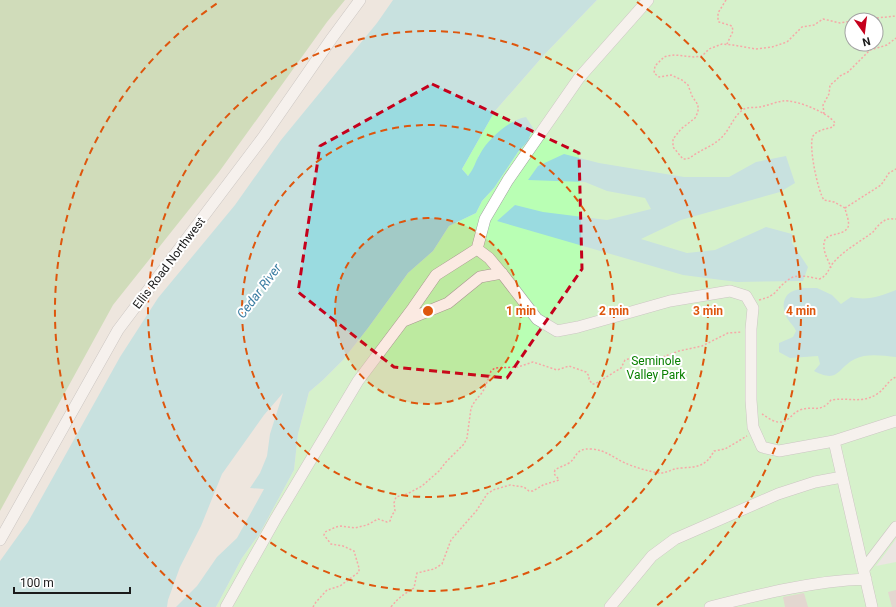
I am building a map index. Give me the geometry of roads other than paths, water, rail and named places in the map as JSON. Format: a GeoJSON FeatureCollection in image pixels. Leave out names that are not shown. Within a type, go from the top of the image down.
{"type":"FeatureCollection","features":[{"type":"Feature","properties":{"kind":"street","name":"Ellis Road Northwest"},"geometry":{"type":"LineString","coordinates":[[0,540],[118,330],[260,142],[360,0]]}},
{"type":"Feature","properties":{"kind":"street"},"geometry":{"type":"LineString","coordinates":[[226,607],[276,518],[358,381],[403,322],[436,275],[477,250],[484,219],[512,174],[579,78],[648,0]]}},
{"type":"Feature","properties":{"kind":"street"},"geometry":{"type":"LineString","coordinates":[[477,250],[490,258],[537,319],[557,331],[578,327],[670,301],[730,291],[746,296],[753,308],[751,329],[753,427],[762,447],[779,451],[834,440],[896,421]]}},
{"type":"Feature","properties":{"kind":"street"},"geometry":{"type":"LineString","coordinates":[[403,322],[448,302],[480,277],[502,273]]}},
{"type":"Feature","properties":{"kind":"street"},"geometry":{"type":"LineString","coordinates":[[834,440],[872,607]]}},
{"type":"Feature","properties":{"kind":"street"},"geometry":{"type":"LineString","coordinates":[[614,605],[652,556],[675,539],[778,494],[815,482],[842,477]]}},
{"type":"Feature","properties":{"kind":"street"},"geometry":{"type":"LineString","coordinates":[[710,607],[788,588],[839,580],[865,574],[896,527]]}},
{"type":"Feature","properties":{"kind":"water","name":"Cedar River"},"geometry":{"type":"Polygon","coordinates":[[[393,0],[597,0],[544,55],[495,111],[462,169],[468,176],[488,142],[506,126],[526,117],[533,128],[528,141],[518,152],[494,188],[482,201],[476,213],[449,226],[433,251],[408,273],[343,360],[309,392],[298,434],[294,470],[260,533],[242,558],[216,607],[176,607],[197,586],[217,557],[237,538],[264,489],[250,488],[260,473],[267,456],[270,434],[283,393],[264,415],[222,474],[201,526],[180,567],[168,600],[167,607],[0,607],[0,561],[28,522],[120,357],[158,298],[235,205],[281,140],[377,23],[393,0]]]}},
{"type":"Feature","properties":{"kind":"water"},"geometry":{"type":"Polygon","coordinates":[[[564,154],[599,163],[684,177],[729,177],[756,162],[786,156],[795,183],[780,192],[681,220],[641,239],[687,253],[715,250],[766,227],[792,234],[792,243],[808,267],[803,281],[737,282],[683,275],[497,221],[515,205],[543,212],[607,220],[651,209],[645,198],[607,191],[585,182],[528,180],[538,166],[564,154]]]}},
{"type":"Feature","properties":{"kind":"water"},"geometry":{"type":"Polygon","coordinates":[[[803,288],[817,288],[832,295],[841,304],[851,297],[868,298],[896,290],[896,357],[875,355],[860,357],[849,363],[837,373],[828,376],[814,371],[820,364],[818,356],[790,358],[779,352],[779,343],[793,337],[796,331],[785,315],[784,300],[791,292],[803,288]]]}},
{"type":"Feature","properties":{"kind":"park label","name":"Seminole Valley Park"},"geometry":{"type":"Point","coordinates":[656,368]}}]}
